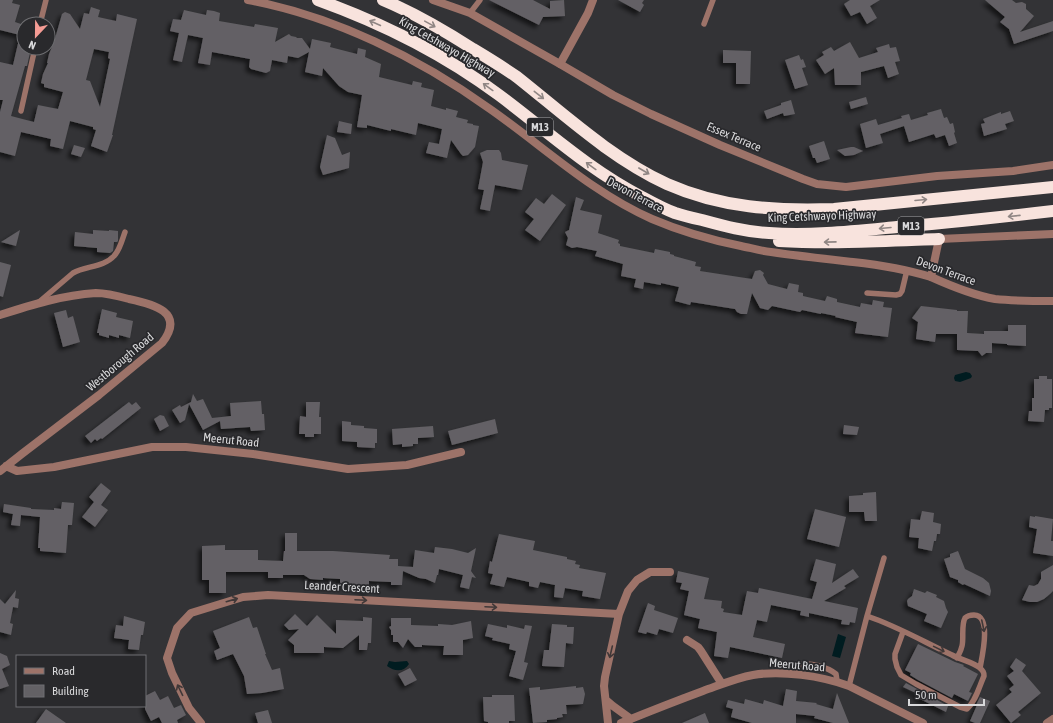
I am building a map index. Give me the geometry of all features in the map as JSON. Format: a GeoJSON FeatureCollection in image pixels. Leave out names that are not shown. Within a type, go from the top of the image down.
{"type":"FeatureCollection","features":[{"type":"Feature","properties":{"kind":"highway","name":"King Cetshwayo Highway"},"geometry":{"type":"LineString","coordinates":[[318,0],[376,23],[406,37],[454,65],[500,95],[579,158],[605,176],[627,190],[654,204],[684,216],[742,230],[769,233],[804,233],[843,232],[946,223],[1053,211]]}},
{"type":"Feature","properties":{"kind":"highway","name":"King Cetshwayo Highway"},"geometry":{"type":"LineString","coordinates":[[383,0],[452,36],[509,72],[613,153],[668,184],[693,194],[745,206],[772,209],[819,210],[1053,187]]}},
{"type":"Feature","properties":{"kind":"highway"},"geometry":{"type":"LineString","coordinates":[[684,216],[700,224],[742,236],[764,240],[810,243],[939,239]]}},
{"type":"Feature","properties":{"kind":"street","name":"Devon Terrace"},"geometry":{"type":"LineString","coordinates":[[248,0],[272,4],[322,21],[381,44],[439,76],[483,104],[578,176],[618,201],[651,219],[714,240],[769,252],[907,270],[931,277],[960,289],[994,299],[1053,301]]}},
{"type":"Feature","properties":{"kind":"street","name":"Essex Terrace"},"geometry":{"type":"LineString","coordinates":[[433,0],[470,13],[613,95],[651,114],[720,145],[817,184],[846,187],[937,176],[1013,171],[1053,166]]}},
{"type":"Feature","properties":{"kind":"street"},"geometry":{"type":"LineString","coordinates":[[560,64],[588,13],[592,0]]}},
{"type":"Feature","properties":{"kind":"street"},"geometry":{"type":"LineString","coordinates":[[931,277],[939,239],[1053,234]]}},
{"type":"Feature","properties":{"kind":"street","name":"Westborough Road"},"geometry":{"type":"LineString","coordinates":[[0,315],[57,298],[97,293],[118,296],[146,303],[161,309],[166,314],[170,322],[168,336],[162,343],[99,395],[3,469]]}},
{"type":"Feature","properties":{"kind":"street","name":"Meerut Road"},"geometry":{"type":"LineString","coordinates":[[3,469],[17,471],[54,467],[152,447],[186,447],[253,454],[348,469],[407,466],[461,452]]}},
{"type":"Feature","properties":{"kind":"street"},"geometry":{"type":"LineString","coordinates":[[608,723],[604,686],[605,677],[619,614],[628,590],[637,580],[650,572],[670,572]]}},
{"type":"Feature","properties":{"kind":"street","name":"Leander Crescent"},"geometry":{"type":"LineString","coordinates":[[201,723],[189,708],[172,673],[167,658],[172,642],[177,628],[191,613],[243,597],[268,595],[619,614]]}},
{"type":"Feature","properties":{"kind":"street"},"geometry":{"type":"LineString","coordinates":[[687,640],[698,647],[722,684]]}},
{"type":"Feature","properties":{"kind":"street","name":"Meerut Road"},"geometry":{"type":"LineString","coordinates":[[625,722],[681,698],[730,681],[754,675],[782,674],[837,681],[923,723]]}},
{"type":"Feature","properties":{"kind":"street"},"geometry":{"type":"LineString","coordinates":[[606,700],[613,706],[625,722]]}},
{"type":"Feature","properties":{"kind":"street"},"geometry":{"type":"LineString","coordinates":[[1048,723],[1053,718]]}},
{"type":"Feature","properties":{"kind":"lane"},"geometry":{"type":"LineString","coordinates":[[42,16],[46,0]]}},
{"type":"Feature","properties":{"kind":"lane"},"geometry":{"type":"LineString","coordinates":[[470,13],[480,0]]}},
{"type":"Feature","properties":{"kind":"lane"},"geometry":{"type":"LineString","coordinates":[[704,24],[713,0]]}},
{"type":"Feature","properties":{"kind":"lane"},"geometry":{"type":"LineString","coordinates":[[21,111],[33,56]]}},
{"type":"Feature","properties":{"kind":"lane"},"geometry":{"type":"LineString","coordinates":[[38,303],[73,273],[106,261],[115,255],[125,232]]}},
{"type":"Feature","properties":{"kind":"lane"},"geometry":{"type":"LineString","coordinates":[[866,293],[900,294],[903,289],[907,270]]}},
{"type":"Feature","properties":{"kind":"lane"},"geometry":{"type":"LineString","coordinates":[[849,686],[884,558]]}},
{"type":"Feature","properties":{"kind":"lane"},"geometry":{"type":"LineString","coordinates":[[957,658],[962,647],[965,618],[970,615],[978,616],[982,618],[984,622],[985,634],[980,668]]}},
{"type":"Feature","properties":{"kind":"lane"},"geometry":{"type":"LineString","coordinates":[[867,616],[886,622],[903,632],[980,668],[983,671],[984,676],[973,702],[967,709],[960,707],[901,675],[897,667],[895,654],[903,632]]}},
{"type":"Feature","properties":{"kind":"lane"},"geometry":{"type":"LineString","coordinates":[[795,675],[800,665],[808,664],[831,670],[836,674],[837,681]]}},
{"type":"Feature","properties":{"kind":"water"},"geometry":{"type":"Polygon","coordinates":[[[966,372],[970,373],[972,376],[971,378],[960,382],[955,381],[955,375],[966,372]]]}},
{"type":"Feature","properties":{"kind":"water"},"geometry":{"type":"Polygon","coordinates":[[[838,634],[846,637],[840,658],[832,656],[838,634]]]}},
{"type":"Feature","properties":{"kind":"water"},"geometry":{"type":"Polygon","coordinates":[[[389,661],[407,661],[409,664],[405,669],[396,670],[387,666],[389,661]]]}},
{"type":"Feature","properties":{"kind":"building"},"geometry":{"type":"Polygon","coordinates":[[[0,0],[13,0],[12,3],[20,5],[15,22],[16,34],[0,30],[0,0]]]}},
{"type":"Feature","properties":{"kind":"building"},"geometry":{"type":"Polygon","coordinates":[[[489,0],[533,0],[550,9],[550,1],[564,0],[566,16],[543,17],[539,25],[489,0]]]}},
{"type":"Feature","properties":{"kind":"building"},"geometry":{"type":"Polygon","coordinates":[[[618,0],[644,0],[642,3],[644,5],[640,12],[618,0]]]}},
{"type":"Feature","properties":{"kind":"building"},"geometry":{"type":"Polygon","coordinates":[[[850,0],[880,0],[870,6],[877,18],[867,24],[860,12],[851,16],[844,4],[850,0]]]}},
{"type":"Feature","properties":{"kind":"building"},"geometry":{"type":"Polygon","coordinates":[[[985,0],[1012,0],[1016,3],[1022,2],[1026,4],[1026,9],[1034,16],[1020,32],[1053,21],[1053,31],[1014,44],[1009,29],[1000,22],[1005,17],[985,0]]]}},
{"type":"Feature","properties":{"kind":"building"},"geometry":{"type":"Polygon","coordinates":[[[91,7],[100,10],[98,17],[116,21],[117,14],[137,19],[113,135],[107,152],[91,146],[96,130],[93,129],[93,127],[70,121],[63,149],[50,146],[51,139],[21,132],[15,156],[0,152],[0,112],[3,100],[0,100],[0,62],[13,65],[16,52],[16,56],[29,56],[11,116],[34,122],[38,105],[58,109],[63,92],[44,87],[44,84],[41,83],[48,63],[49,56],[56,56],[56,35],[62,14],[65,12],[70,14],[80,29],[84,13],[89,14],[91,7]],[[94,49],[86,80],[90,81],[100,107],[110,59],[108,58],[109,52],[94,49]]]}},
{"type":"Feature","properties":{"kind":"building"},"geometry":{"type":"Polygon","coordinates":[[[184,10],[206,15],[207,10],[214,11],[220,13],[219,21],[254,27],[255,24],[278,28],[275,42],[289,34],[297,38],[302,38],[310,49],[312,39],[331,43],[330,47],[357,54],[358,48],[366,50],[365,57],[381,64],[379,77],[412,85],[413,81],[422,83],[421,87],[434,90],[431,106],[446,110],[446,108],[458,111],[456,117],[468,120],[467,123],[479,126],[475,147],[468,155],[463,156],[451,140],[447,158],[426,153],[429,142],[439,144],[442,129],[418,123],[416,135],[367,125],[367,128],[357,127],[362,95],[348,92],[339,86],[323,68],[322,76],[305,72],[309,52],[298,58],[288,56],[287,63],[272,60],[270,71],[266,73],[251,69],[249,67],[250,59],[212,52],[210,65],[198,63],[203,38],[188,35],[182,62],[173,60],[179,33],[170,31],[173,19],[181,20],[184,10]]]}},
{"type":"Feature","properties":{"kind":"building"},"geometry":{"type":"Polygon","coordinates":[[[850,42],[859,58],[878,52],[876,48],[889,44],[890,48],[896,47],[900,61],[895,62],[899,74],[888,78],[884,66],[861,72],[861,85],[835,85],[834,68],[825,74],[816,60],[824,55],[822,52],[831,47],[834,51],[850,42]]]}},
{"type":"Feature","properties":{"kind":"building"},"geometry":{"type":"Polygon","coordinates":[[[723,50],[751,51],[750,84],[736,84],[736,63],[723,63],[723,50]]]}},
{"type":"Feature","properties":{"kind":"building"},"geometry":{"type":"Polygon","coordinates":[[[799,55],[801,60],[803,59],[806,67],[802,68],[808,85],[795,89],[785,60],[799,55]]]}},
{"type":"Feature","properties":{"kind":"building"},"geometry":{"type":"Polygon","coordinates":[[[866,97],[868,104],[851,109],[849,102],[866,97]]]}},
{"type":"Feature","properties":{"kind":"building"},"geometry":{"type":"Polygon","coordinates":[[[791,100],[795,114],[784,116],[783,113],[767,119],[764,111],[791,100]]]}},
{"type":"Feature","properties":{"kind":"building"},"geometry":{"type":"Polygon","coordinates":[[[941,109],[944,118],[947,117],[950,124],[953,123],[957,143],[949,146],[945,135],[936,138],[934,134],[909,142],[904,126],[880,134],[883,143],[866,148],[860,124],[876,119],[878,125],[902,118],[901,116],[909,114],[911,120],[941,109]]]}},
{"type":"Feature","properties":{"kind":"building"},"geometry":{"type":"Polygon","coordinates":[[[1010,111],[1014,121],[1005,124],[1007,129],[984,136],[981,124],[985,123],[983,119],[1001,112],[1001,114],[1010,111]]]}},
{"type":"Feature","properties":{"kind":"building"},"geometry":{"type":"Polygon","coordinates":[[[339,121],[352,124],[351,134],[337,132],[339,121]]]}},
{"type":"Feature","properties":{"kind":"building"},"geometry":{"type":"Polygon","coordinates":[[[327,135],[335,138],[342,155],[350,152],[349,168],[323,175],[320,167],[327,135]]]}},
{"type":"Feature","properties":{"kind":"building"},"geometry":{"type":"Polygon","coordinates":[[[824,141],[830,159],[817,163],[815,158],[813,158],[809,146],[824,141]]]}},
{"type":"Feature","properties":{"kind":"building"},"geometry":{"type":"Polygon","coordinates":[[[74,145],[85,148],[81,157],[71,154],[74,145]]]}},
{"type":"Feature","properties":{"kind":"building"},"geometry":{"type":"Polygon","coordinates":[[[851,147],[863,151],[854,155],[845,156],[837,150],[851,147]]]}},
{"type":"Feature","properties":{"kind":"building"},"geometry":{"type":"Polygon","coordinates":[[[487,150],[499,150],[502,160],[528,165],[522,190],[495,185],[490,211],[480,209],[484,190],[478,189],[483,162],[480,153],[487,150]]]}},
{"type":"Feature","properties":{"kind":"building"},"geometry":{"type":"Polygon","coordinates":[[[552,194],[566,205],[540,241],[525,230],[534,219],[525,212],[536,198],[544,204],[552,194]]]}},
{"type":"Feature","properties":{"kind":"building"},"geometry":{"type":"Polygon","coordinates":[[[576,197],[584,200],[580,210],[602,215],[598,233],[619,240],[618,243],[620,246],[654,253],[655,249],[670,252],[670,254],[674,256],[696,262],[695,266],[701,267],[700,271],[752,279],[755,271],[760,270],[764,273],[763,275],[768,284],[787,289],[789,283],[799,285],[798,292],[803,293],[803,296],[825,301],[827,296],[837,299],[837,302],[860,307],[861,303],[872,305],[873,300],[884,302],[883,307],[892,308],[888,337],[855,333],[857,322],[835,317],[836,316],[802,310],[800,312],[772,306],[768,310],[760,308],[752,293],[747,314],[741,314],[735,309],[691,302],[690,305],[675,301],[679,287],[661,283],[661,285],[644,282],[643,289],[634,287],[636,279],[621,276],[623,264],[595,256],[597,251],[577,247],[572,248],[566,245],[568,238],[565,232],[569,230],[576,197]]]}},
{"type":"Feature","properties":{"kind":"building"},"geometry":{"type":"Polygon","coordinates":[[[20,230],[16,246],[1,242],[20,230]]]}},
{"type":"Feature","properties":{"kind":"building"},"geometry":{"type":"Polygon","coordinates":[[[93,230],[118,231],[118,241],[114,242],[113,251],[110,253],[97,252],[97,248],[74,246],[75,232],[93,234],[93,230]]]}},
{"type":"Feature","properties":{"kind":"building"},"geometry":{"type":"Polygon","coordinates":[[[0,262],[11,265],[3,297],[0,296],[0,262]]]}},
{"type":"Feature","properties":{"kind":"building"},"geometry":{"type":"Polygon","coordinates":[[[921,306],[968,311],[967,333],[984,334],[984,331],[1008,331],[1008,325],[1026,325],[1026,346],[992,343],[992,353],[986,353],[982,356],[978,351],[957,350],[957,334],[936,334],[935,342],[916,339],[918,322],[912,318],[921,306]]]}},
{"type":"Feature","properties":{"kind":"building"},"geometry":{"type":"Polygon","coordinates":[[[102,309],[117,313],[116,317],[133,321],[130,338],[119,335],[119,338],[109,335],[109,338],[97,333],[102,309]]]}},
{"type":"Feature","properties":{"kind":"building"},"geometry":{"type":"Polygon","coordinates":[[[66,310],[68,318],[73,316],[80,342],[63,347],[54,313],[66,310]]]}},
{"type":"Feature","properties":{"kind":"building"},"geometry":{"type":"Polygon","coordinates":[[[1039,376],[1047,376],[1047,379],[1052,379],[1052,408],[1045,410],[1044,422],[1028,421],[1029,411],[1032,411],[1032,398],[1034,398],[1034,379],[1039,379],[1039,376]]]}},
{"type":"Feature","properties":{"kind":"building"},"geometry":{"type":"Polygon","coordinates":[[[193,394],[197,401],[203,399],[212,418],[231,416],[230,403],[261,401],[265,430],[251,431],[250,427],[221,429],[220,421],[203,430],[189,404],[185,420],[180,423],[172,410],[180,405],[181,407],[191,402],[193,394]]]}},
{"type":"Feature","properties":{"kind":"building"},"geometry":{"type":"Polygon","coordinates":[[[129,402],[132,405],[136,402],[141,408],[102,439],[101,438],[97,441],[95,439],[91,443],[85,436],[129,402]]]}},
{"type":"Feature","properties":{"kind":"building"},"geometry":{"type":"Polygon","coordinates":[[[306,402],[320,402],[319,417],[321,417],[321,434],[314,434],[314,437],[305,437],[305,434],[299,434],[300,416],[306,417],[306,402]]]}},
{"type":"Feature","properties":{"kind":"building"},"geometry":{"type":"Polygon","coordinates":[[[160,415],[164,416],[169,426],[160,431],[154,419],[160,415]]]}},
{"type":"Feature","properties":{"kind":"building"},"geometry":{"type":"Polygon","coordinates":[[[495,419],[498,433],[452,445],[448,431],[495,419]]]}},
{"type":"Feature","properties":{"kind":"building"},"geometry":{"type":"Polygon","coordinates":[[[342,421],[351,422],[351,425],[364,426],[364,428],[377,429],[377,443],[375,443],[375,448],[357,447],[357,442],[342,441],[342,421]]]}},
{"type":"Feature","properties":{"kind":"building"},"geometry":{"type":"Polygon","coordinates":[[[844,425],[859,427],[857,435],[843,434],[844,425]]]}},
{"type":"Feature","properties":{"kind":"building"},"geometry":{"type":"Polygon","coordinates":[[[433,426],[434,437],[418,438],[418,444],[413,444],[413,446],[402,447],[402,444],[393,445],[392,429],[433,426]]]}},
{"type":"Feature","properties":{"kind":"building"},"geometry":{"type":"Polygon","coordinates":[[[101,483],[111,491],[101,505],[108,510],[95,527],[82,517],[94,502],[89,497],[101,483]]]}},
{"type":"Feature","properties":{"kind":"building"},"geometry":{"type":"Polygon","coordinates":[[[876,492],[877,521],[865,521],[864,512],[849,512],[849,496],[876,492]]]}},
{"type":"Feature","properties":{"kind":"building"},"geometry":{"type":"Polygon","coordinates":[[[62,502],[74,503],[72,525],[68,525],[66,553],[40,551],[40,548],[38,548],[40,517],[21,515],[20,526],[11,525],[13,514],[3,512],[4,504],[31,509],[54,510],[54,508],[61,509],[62,502]]]}},
{"type":"Feature","properties":{"kind":"building"},"geometry":{"type":"Polygon","coordinates":[[[815,509],[846,517],[839,547],[807,539],[815,509]]]}},
{"type":"Feature","properties":{"kind":"building"},"geometry":{"type":"Polygon","coordinates":[[[922,511],[934,513],[933,522],[941,524],[940,534],[937,534],[932,551],[918,548],[919,538],[909,537],[911,519],[920,520],[922,511]]]}},
{"type":"Feature","properties":{"kind":"building"},"geometry":{"type":"Polygon","coordinates":[[[1030,516],[1053,519],[1051,541],[1053,541],[1053,556],[1033,553],[1037,529],[1029,527],[1030,516]]]}},
{"type":"Feature","properties":{"kind":"building"},"geometry":{"type":"Polygon","coordinates":[[[285,533],[297,533],[297,551],[333,551],[390,555],[389,559],[398,559],[398,566],[413,567],[415,550],[434,553],[435,547],[468,553],[476,548],[471,571],[476,578],[472,577],[469,589],[460,587],[463,575],[439,569],[435,583],[403,571],[402,585],[391,585],[391,582],[369,581],[369,592],[356,587],[356,585],[340,584],[340,579],[310,579],[304,575],[283,575],[283,578],[268,578],[268,572],[226,572],[226,593],[209,593],[209,580],[202,580],[202,546],[225,545],[225,550],[258,550],[258,560],[283,561],[285,551],[285,533]]]}},
{"type":"Feature","properties":{"kind":"building"},"geometry":{"type":"Polygon","coordinates":[[[499,534],[535,541],[533,550],[567,557],[567,559],[576,561],[575,564],[580,565],[579,568],[606,573],[600,599],[582,596],[583,591],[565,588],[563,598],[554,597],[555,585],[540,582],[538,588],[529,586],[529,582],[507,577],[504,587],[490,584],[493,574],[488,573],[490,561],[492,562],[499,534]]]}},
{"type":"Feature","properties":{"kind":"building"},"geometry":{"type":"Polygon","coordinates":[[[958,551],[965,569],[983,578],[989,583],[991,591],[990,596],[964,584],[963,585],[958,582],[958,580],[950,577],[944,559],[950,557],[950,554],[958,551]]]}},
{"type":"Feature","properties":{"kind":"building"},"geometry":{"type":"Polygon","coordinates":[[[816,559],[836,564],[832,583],[853,569],[859,577],[844,586],[846,588],[824,601],[858,608],[855,623],[850,622],[849,625],[841,624],[842,620],[809,613],[809,617],[800,615],[801,611],[771,605],[767,622],[757,620],[753,637],[785,644],[782,658],[730,647],[728,658],[714,656],[717,632],[698,628],[700,619],[684,615],[689,591],[680,589],[682,583],[676,582],[678,571],[709,578],[704,599],[722,601],[721,608],[724,609],[723,612],[742,615],[747,591],[758,593],[759,588],[812,599],[817,582],[810,580],[816,559]]]}},
{"type":"Feature","properties":{"kind":"building"},"geometry":{"type":"Polygon","coordinates":[[[1053,565],[1053,591],[1044,599],[1037,602],[1022,600],[1029,585],[1034,586],[1038,584],[1041,579],[1041,572],[1053,565]]]}},
{"type":"Feature","properties":{"kind":"building"},"geometry":{"type":"Polygon","coordinates":[[[914,589],[925,593],[927,591],[937,595],[936,597],[944,601],[948,612],[941,628],[924,621],[927,614],[908,606],[907,601],[912,596],[914,589]]]}},
{"type":"Feature","properties":{"kind":"building"},"geometry":{"type":"Polygon","coordinates":[[[16,590],[15,598],[19,599],[18,608],[13,607],[10,623],[13,624],[11,635],[0,632],[0,599],[5,604],[16,590]]]}},
{"type":"Feature","properties":{"kind":"building"},"geometry":{"type":"Polygon","coordinates":[[[648,603],[655,606],[654,610],[678,618],[673,633],[659,629],[657,635],[647,632],[646,634],[638,632],[648,603]]]}},
{"type":"Feature","properties":{"kind":"building"},"geometry":{"type":"Polygon","coordinates":[[[295,614],[307,626],[317,615],[336,634],[336,620],[363,621],[363,617],[372,618],[371,643],[368,643],[367,650],[359,650],[359,635],[343,648],[324,647],[324,653],[294,653],[294,645],[288,640],[299,629],[289,630],[284,625],[295,614]]]}},
{"type":"Feature","properties":{"kind":"building"},"geometry":{"type":"Polygon","coordinates":[[[124,616],[145,622],[139,650],[128,649],[129,640],[114,638],[116,625],[123,626],[124,616]]]}},
{"type":"Feature","properties":{"kind":"building"},"geometry":{"type":"Polygon","coordinates":[[[249,617],[253,628],[257,627],[265,654],[272,670],[280,668],[284,689],[247,694],[244,676],[233,654],[217,660],[214,651],[220,648],[213,631],[249,617]]]}},
{"type":"Feature","properties":{"kind":"building"},"geometry":{"type":"Polygon","coordinates":[[[391,618],[411,618],[411,625],[438,626],[438,624],[452,625],[471,621],[473,638],[463,640],[463,655],[443,655],[444,646],[422,645],[422,647],[415,647],[408,639],[403,648],[398,642],[393,642],[393,635],[391,635],[391,630],[389,627],[391,626],[391,618]]]}},
{"type":"Feature","properties":{"kind":"building"},"geometry":{"type":"Polygon","coordinates":[[[488,624],[507,628],[507,625],[524,629],[525,625],[532,626],[524,662],[528,663],[523,680],[509,676],[516,651],[509,649],[510,644],[492,640],[493,638],[485,636],[488,624]]]}},
{"type":"Feature","properties":{"kind":"building"},"geometry":{"type":"Polygon","coordinates":[[[552,624],[574,627],[573,644],[566,643],[564,667],[542,666],[544,650],[549,650],[552,624]]]}},
{"type":"Feature","properties":{"kind":"building"},"geometry":{"type":"Polygon","coordinates":[[[918,644],[964,665],[963,666],[978,674],[969,692],[972,693],[968,701],[954,694],[952,698],[918,680],[910,675],[911,673],[905,670],[918,644]]]}},
{"type":"Feature","properties":{"kind":"building"},"geometry":{"type":"Polygon","coordinates":[[[0,653],[7,656],[10,665],[2,669],[9,686],[0,689],[0,653]]]}},
{"type":"Feature","properties":{"kind":"building"},"geometry":{"type":"Polygon","coordinates":[[[1016,658],[1026,665],[1022,671],[1041,693],[1018,712],[1021,715],[1011,723],[996,705],[1012,692],[1009,689],[1014,685],[1007,676],[1014,671],[1010,667],[1016,658]]]}},
{"type":"Feature","properties":{"kind":"building"},"geometry":{"type":"Polygon","coordinates":[[[410,668],[417,680],[405,686],[398,674],[410,668]]]}},
{"type":"Feature","properties":{"kind":"building"},"geometry":{"type":"Polygon","coordinates":[[[906,683],[948,706],[946,712],[916,697],[918,694],[903,687],[906,683]]]}},
{"type":"Feature","properties":{"kind":"building"},"geometry":{"type":"Polygon","coordinates":[[[576,686],[576,688],[583,687],[585,694],[583,704],[566,705],[567,714],[562,714],[563,717],[547,720],[547,722],[533,723],[529,688],[540,687],[540,690],[576,686]]]}},
{"type":"Feature","properties":{"kind":"building"},"geometry":{"type":"Polygon","coordinates":[[[786,689],[797,691],[796,701],[817,703],[816,704],[833,709],[837,693],[849,723],[833,723],[814,718],[815,716],[796,714],[796,723],[752,723],[731,717],[733,709],[726,707],[728,700],[744,704],[745,699],[763,704],[764,700],[783,706],[786,689]]]}},
{"type":"Feature","properties":{"kind":"building"},"geometry":{"type":"Polygon","coordinates":[[[155,691],[160,700],[168,696],[174,708],[181,705],[186,715],[177,720],[178,723],[162,723],[159,717],[151,721],[145,709],[146,696],[155,691]]]}},
{"type":"Feature","properties":{"kind":"building"},"geometry":{"type":"Polygon","coordinates":[[[492,695],[514,695],[515,721],[509,721],[509,723],[488,723],[484,721],[483,697],[492,697],[492,695]]]}},
{"type":"Feature","properties":{"kind":"building"},"geometry":{"type":"Polygon","coordinates":[[[980,697],[990,701],[980,723],[975,723],[970,721],[980,697]]]}},
{"type":"Feature","properties":{"kind":"building"},"geometry":{"type":"Polygon","coordinates":[[[46,709],[66,723],[36,723],[46,709]]]}},
{"type":"Feature","properties":{"kind":"building"},"geometry":{"type":"Polygon","coordinates":[[[268,710],[272,723],[258,723],[255,713],[268,710]]]}},
{"type":"Feature","properties":{"kind":"building"},"geometry":{"type":"Polygon","coordinates":[[[705,713],[709,723],[682,723],[705,713]]]}}]}
